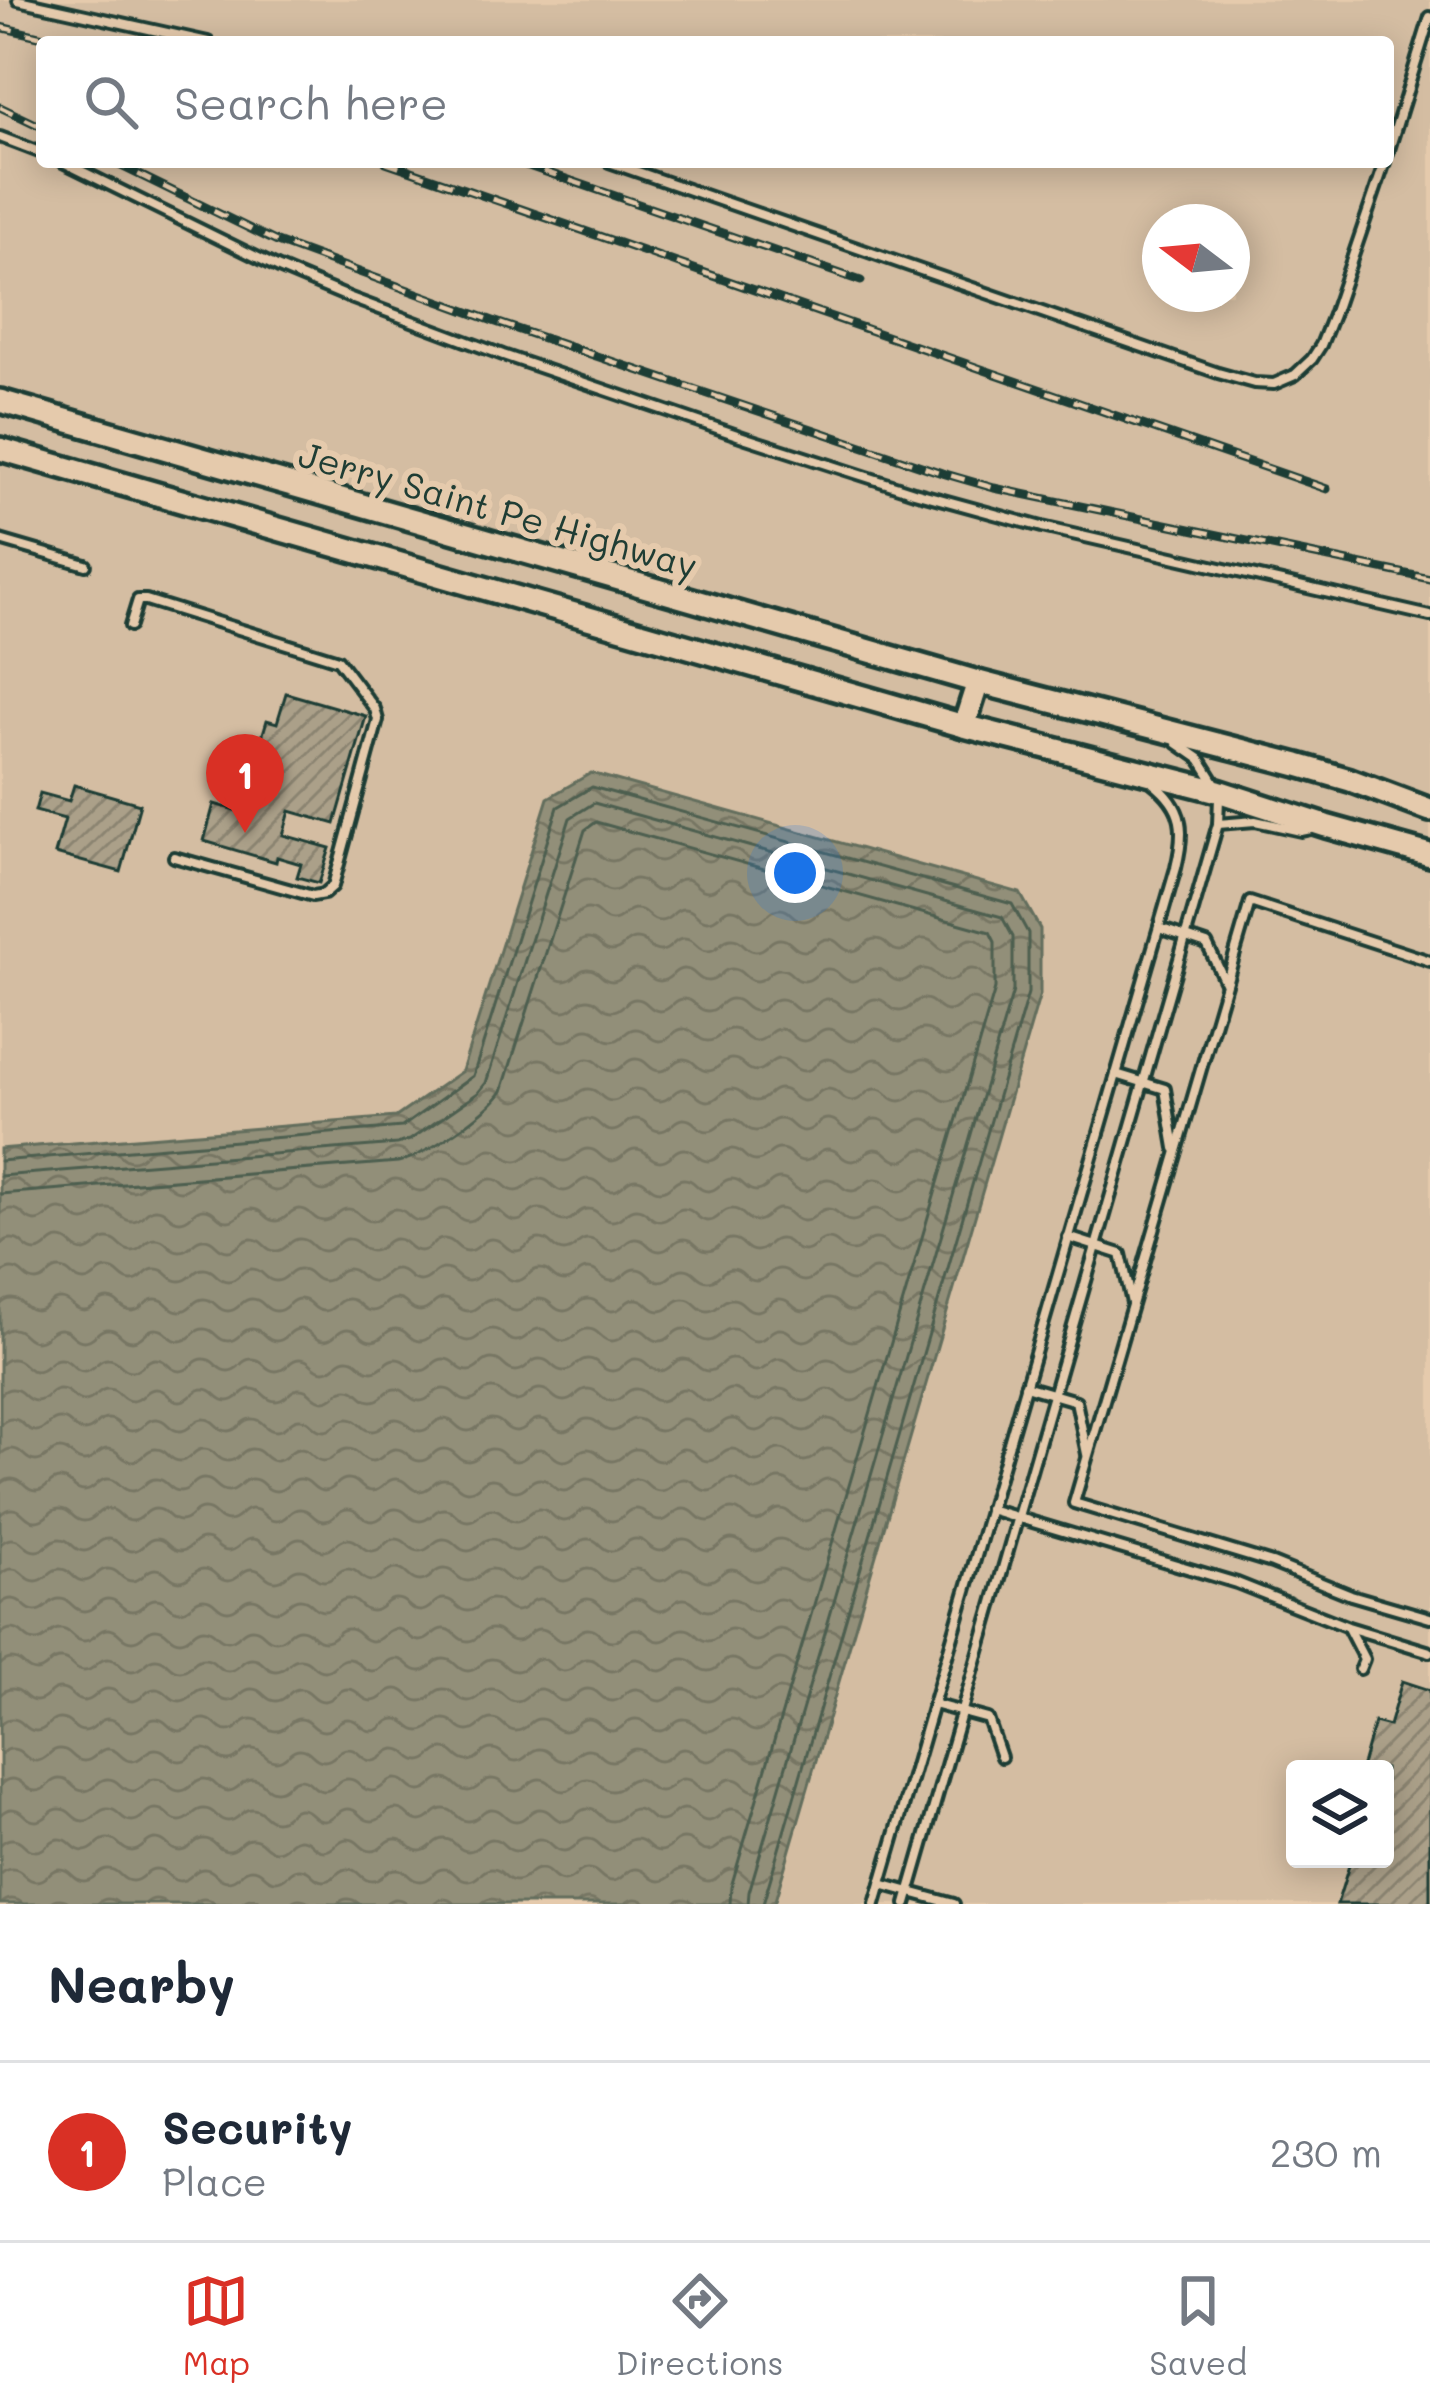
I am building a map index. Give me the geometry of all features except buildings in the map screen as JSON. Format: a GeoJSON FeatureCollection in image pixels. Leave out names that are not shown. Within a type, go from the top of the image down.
{"type":"FeatureCollection","features":[{"type":"Feature","properties":{"kind":"main road","name":"Jerry Saint Pe Highway"},"geometry":{"type":"LineString","coordinates":[[0,401],[977,682],[1351,780],[1430,810]]}},
{"type":"Feature","properties":{"kind":"main road"},"geometry":{"type":"LineString","coordinates":[[0,449],[964,726],[1217,790],[1430,856]]}},
{"type":"Feature","properties":{"kind":"main road"},"geometry":{"type":"LineString","coordinates":[[964,726],[977,682]]}},
{"type":"Feature","properties":{"kind":"lane"},"geometry":{"type":"LineString","coordinates":[[18,0],[181,36]]}},
{"type":"Feature","properties":{"kind":"lane"},"geometry":{"type":"LineString","coordinates":[[1394,135],[1430,17]]}},
{"type":"Feature","properties":{"kind":"lane"},"geometry":{"type":"LineString","coordinates":[[0,137],[36,151]]}},
{"type":"Feature","properties":{"kind":"lane"},"geometry":{"type":"LineString","coordinates":[[75,168],[348,297],[746,438],[1042,527],[1430,616]]}},
{"type":"Feature","properties":{"kind":"lane"},"geometry":{"type":"LineString","coordinates":[[626,168],[1217,373],[1274,384],[1295,375],[1321,345],[1383,168]]}},
{"type":"Feature","properties":{"kind":"lane"},"geometry":{"type":"LineString","coordinates":[[0,540],[86,565]]}},
{"type":"Feature","properties":{"kind":"lane"},"geometry":{"type":"LineString","coordinates":[[130,626],[138,600],[146,600],[338,660],[375,709],[378,720],[333,886],[324,894],[313,896],[174,857]]}},
{"type":"Feature","properties":{"kind":"lane"},"geometry":{"type":"LineString","coordinates":[[905,1904],[1218,824],[1217,790],[1200,759],[1147,726]]}},
{"type":"Feature","properties":{"kind":"lane"},"geometry":{"type":"LineString","coordinates":[[875,1904],[1180,851],[1175,805],[1137,772]]}},
{"type":"Feature","properties":{"kind":"lane"},"geometry":{"type":"LineString","coordinates":[[1218,824],[1256,821],[1300,831],[1326,826]]}},
{"type":"Feature","properties":{"kind":"lane"},"geometry":{"type":"LineString","coordinates":[[1430,961],[1250,902],[1074,1503],[1272,1563],[1351,1595],[1430,1618]]}},
{"type":"Feature","properties":{"kind":"lane"},"geometry":{"type":"LineString","coordinates":[[1159,928],[1207,944],[1226,983]]}},
{"type":"Feature","properties":{"kind":"lane"},"geometry":{"type":"LineString","coordinates":[[1116,1074],[1165,1089],[1176,1155]]}},
{"type":"Feature","properties":{"kind":"lane"},"geometry":{"type":"LineString","coordinates":[[1068,1238],[1120,1254],[1132,1304]]}},
{"type":"Feature","properties":{"kind":"lane"},"geometry":{"type":"LineString","coordinates":[[1025,1386],[1076,1401],[1088,1456]]}},
{"type":"Feature","properties":{"kind":"lane"},"geometry":{"type":"LineString","coordinates":[[989,1509],[1237,1583],[1348,1627],[1430,1652]]}},
{"type":"Feature","properties":{"kind":"lane"},"geometry":{"type":"LineString","coordinates":[[1348,1627],[1364,1659],[1360,1670]]}},
{"type":"Feature","properties":{"kind":"lane"},"geometry":{"type":"LineString","coordinates":[[933,1703],[988,1719],[1001,1757]]}},
{"type":"Feature","properties":{"kind":"lane"},"geometry":{"type":"LineString","coordinates":[[881,1883],[954,1904]]}},
{"type":"Feature","properties":{"kind":"shaded area"},"geometry":{"type":"Polygon","coordinates":[[[0,0],[1430,0],[1430,1904],[0,1904],[0,0]]]}},
{"type":"Feature","properties":{"kind":"water"},"geometry":{"type":"Polygon","coordinates":[[[591,773],[1020,893],[1040,929],[1040,994],[774,1904],[0,1904],[0,1149],[396,1117],[462,1071],[548,798],[591,773]]]}},
{"type":"Feature","properties":{"kind":"railway"},"geometry":{"type":"LineString","coordinates":[[0,27],[39,36]]}},
{"type":"Feature","properties":{"kind":"railway"},"geometry":{"type":"LineString","coordinates":[[0,107],[36,124]]}},
{"type":"Feature","properties":{"kind":"railway"},"geometry":{"type":"LineString","coordinates":[[125,168],[277,242],[496,322],[942,473],[994,488],[1430,579]]}},
{"type":"Feature","properties":{"kind":"railway"},"geometry":{"type":"LineString","coordinates":[[403,168],[1327,489]]}},
{"type":"Feature","properties":{"kind":"railway"},"geometry":{"type":"LineString","coordinates":[[534,168],[861,281]]}},
{"type":"Feature","properties":{"kind":"place","name":"Security"},"geometry":{"type":"Point","coordinates":[245,833]}}]}
